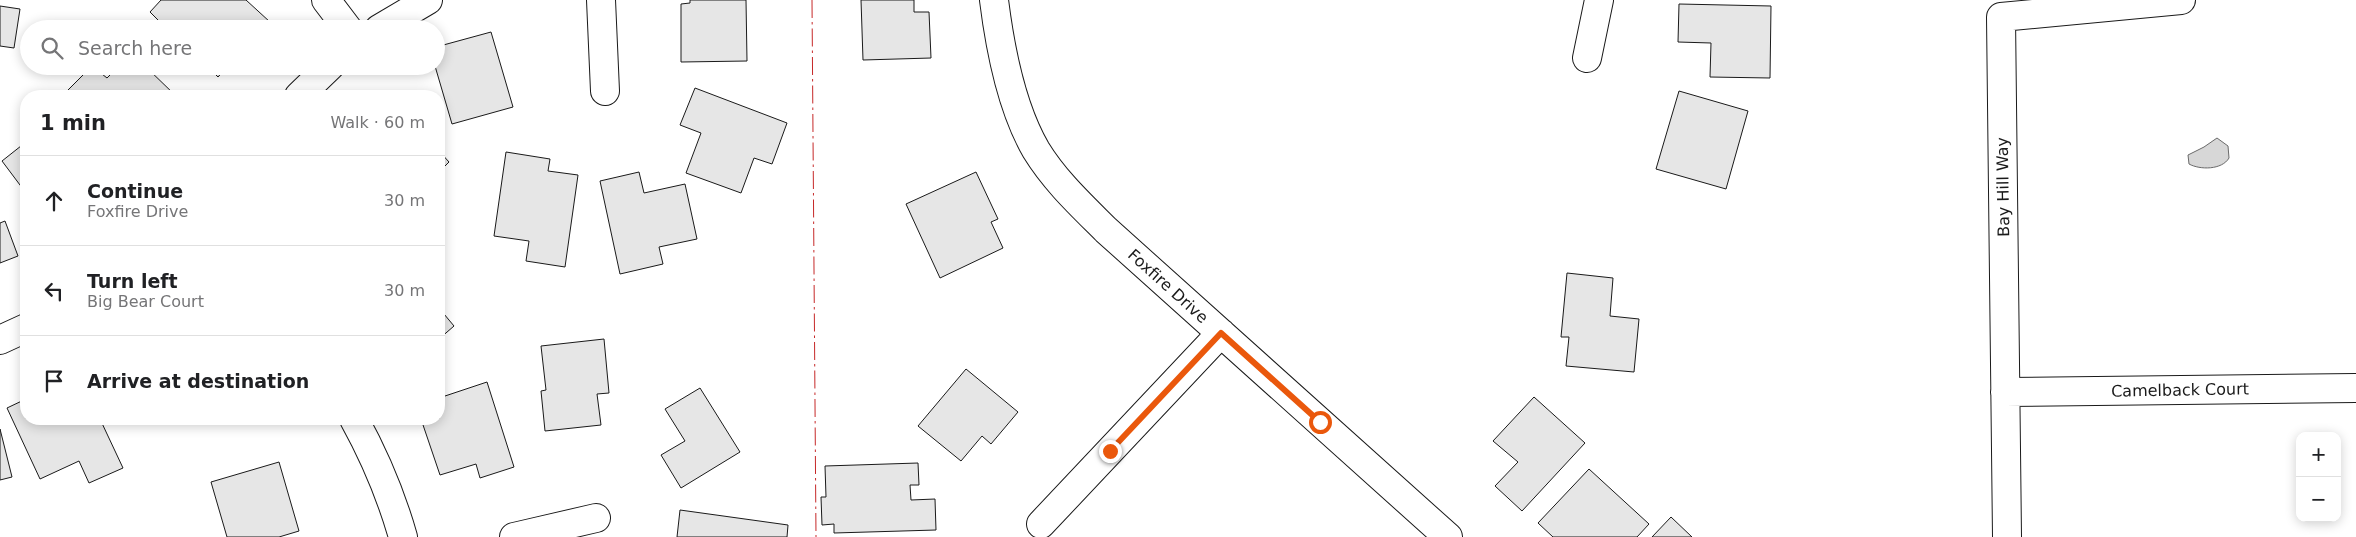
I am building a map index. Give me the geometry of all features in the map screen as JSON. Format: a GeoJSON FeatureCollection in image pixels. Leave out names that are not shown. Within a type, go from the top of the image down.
{"type":"FeatureCollection","features":[{"type":"Feature","properties":{"kind":"street"},"geometry":{"type":"LineString","coordinates":[[326,0],[341,20]]}},
{"type":"Feature","properties":{"kind":"street"},"geometry":{"type":"LineString","coordinates":[[394,20],[428,0]]}},
{"type":"Feature","properties":{"kind":"street"},"geometry":{"type":"LineString","coordinates":[[601,0],[605,91]]}},
{"type":"Feature","properties":{"kind":"street","name":"Foxfire Drive"},"geometry":{"type":"LineString","coordinates":[[994,0],[1000,46],[1014,98],[1036,149],[1068,192],[1221,333],[1448,537]]}},
{"type":"Feature","properties":{"kind":"street"},"geometry":{"type":"LineString","coordinates":[[1587,58],[1599,0]]}},
{"type":"Feature","properties":{"kind":"street","name":"Bay Hill Way"},"geometry":{"type":"LineString","coordinates":[[2007,537],[2001,17],[2181,0]]}},
{"type":"Feature","properties":{"kind":"street"},"geometry":{"type":"LineString","coordinates":[[305,90],[321,75]]}},
{"type":"Feature","properties":{"kind":"street"},"geometry":{"type":"LineString","coordinates":[[0,340],[20,331]]}},
{"type":"Feature","properties":{"kind":"street"},"geometry":{"type":"LineString","coordinates":[[1041,524],[1221,333]]}},
{"type":"Feature","properties":{"kind":"street","name":"Camelback Court"},"geometry":{"type":"LineString","coordinates":[[2005,392],[2356,388]]}},
{"type":"Feature","properties":{"kind":"street"},"geometry":{"type":"LineString","coordinates":[[357,425],[374,454],[394,502],[403,537]]}},
{"type":"Feature","properties":{"kind":"street"},"geometry":{"type":"LineString","coordinates":[[514,537],[596,518]]}},
{"type":"Feature","properties":{"kind":"shaded area"},"geometry":{"type":"Polygon","coordinates":[[[2217,138],[2228,146],[2229,158],[2226,162],[2210,168],[2189,164],[2188,155],[2217,138]]]}},
{"type":"Feature","properties":{"kind":"building"},"geometry":{"type":"Polygon","coordinates":[[[161,0],[246,0],[268,20],[158,20],[150,12],[161,0]]]}},
{"type":"Feature","properties":{"kind":"building"},"geometry":{"type":"Polygon","coordinates":[[[690,0],[746,0],[747,61],[681,62],[681,4],[690,3],[690,0]]]}},
{"type":"Feature","properties":{"kind":"building"},"geometry":{"type":"Polygon","coordinates":[[[861,0],[914,0],[914,12],[929,12],[931,58],[863,60],[861,0]]]}},
{"type":"Feature","properties":{"kind":"building"},"geometry":{"type":"Polygon","coordinates":[[[1679,4],[1771,6],[1770,78],[1710,77],[1711,43],[1678,42],[1679,4]]]}},
{"type":"Feature","properties":{"kind":"building"},"geometry":{"type":"Polygon","coordinates":[[[0,6],[20,9],[14,48],[0,46],[0,6]]]}},
{"type":"Feature","properties":{"kind":"building"},"geometry":{"type":"Polygon","coordinates":[[[491,32],[513,107],[452,124],[445,100],[445,90],[442,90],[438,75],[445,75],[445,45],[491,32]]]}},
{"type":"Feature","properties":{"kind":"building"},"geometry":{"type":"Polygon","coordinates":[[[83,75],[103,75],[107,78],[110,75],[154,75],[170,90],[68,90],[83,75]]]}},
{"type":"Feature","properties":{"kind":"building"},"geometry":{"type":"Polygon","coordinates":[[[695,88],[787,123],[772,164],[754,158],[741,193],[686,173],[701,133],[680,125],[695,88]]]}},
{"type":"Feature","properties":{"kind":"building"},"geometry":{"type":"Polygon","coordinates":[[[1679,91],[1748,111],[1726,189],[1656,169],[1679,91]]]}},
{"type":"Feature","properties":{"kind":"building"},"geometry":{"type":"Polygon","coordinates":[[[20,147],[20,185],[2,161],[20,147]]]}},
{"type":"Feature","properties":{"kind":"building"},"geometry":{"type":"Polygon","coordinates":[[[506,152],[550,159],[548,171],[578,175],[565,267],[526,261],[529,241],[494,236],[506,152]]]}},
{"type":"Feature","properties":{"kind":"building"},"geometry":{"type":"Polygon","coordinates":[[[445,158],[449,162],[445,166],[445,158]]]}},
{"type":"Feature","properties":{"kind":"building"},"geometry":{"type":"Polygon","coordinates":[[[639,172],[644,193],[685,184],[697,239],[659,247],[663,264],[620,274],[600,181],[639,172]]]}},
{"type":"Feature","properties":{"kind":"building"},"geometry":{"type":"Polygon","coordinates":[[[976,172],[998,219],[991,222],[1003,248],[940,278],[906,204],[976,172]]]}},
{"type":"Feature","properties":{"kind":"building"},"geometry":{"type":"Polygon","coordinates":[[[5,221],[18,256],[0,263],[0,223],[5,221]]]}},
{"type":"Feature","properties":{"kind":"building"},"geometry":{"type":"Polygon","coordinates":[[[1567,273],[1613,278],[1610,316],[1639,319],[1634,372],[1566,366],[1569,337],[1561,337],[1567,273]]]}},
{"type":"Feature","properties":{"kind":"building"},"geometry":{"type":"Polygon","coordinates":[[[445,315],[454,326],[445,334],[445,315]]]}},
{"type":"Feature","properties":{"kind":"building"},"geometry":{"type":"Polygon","coordinates":[[[604,339],[609,393],[597,394],[601,425],[545,431],[541,391],[546,390],[541,346],[604,339]]]}},
{"type":"Feature","properties":{"kind":"building"},"geometry":{"type":"Polygon","coordinates":[[[966,369],[1018,412],[991,444],[982,436],[961,461],[918,426],[966,369]]]}},
{"type":"Feature","properties":{"kind":"building"},"geometry":{"type":"Polygon","coordinates":[[[487,382],[514,467],[480,478],[476,464],[440,475],[423,425],[445,425],[445,396],[487,382]]]}},
{"type":"Feature","properties":{"kind":"building"},"geometry":{"type":"Polygon","coordinates":[[[700,388],[740,452],[681,488],[661,455],[685,441],[665,409],[700,388]]]}},
{"type":"Feature","properties":{"kind":"building"},"geometry":{"type":"Polygon","coordinates":[[[1534,397],[1585,443],[1522,511],[1495,486],[1518,462],[1493,441],[1534,397]]]}},
{"type":"Feature","properties":{"kind":"building"},"geometry":{"type":"Polygon","coordinates":[[[20,402],[20,425],[103,425],[123,468],[89,483],[79,461],[40,479],[7,408],[20,402]]]}},
{"type":"Feature","properties":{"kind":"building"},"geometry":{"type":"Polygon","coordinates":[[[0,429],[12,477],[0,480],[0,429]]]}},
{"type":"Feature","properties":{"kind":"building"},"geometry":{"type":"Polygon","coordinates":[[[279,462],[299,531],[279,537],[227,537],[211,482],[279,462]]]}},
{"type":"Feature","properties":{"kind":"building"},"geometry":{"type":"Polygon","coordinates":[[[918,463],[919,485],[910,485],[911,500],[935,499],[936,530],[834,533],[834,524],[822,525],[821,497],[826,497],[825,466],[918,463]]]}},
{"type":"Feature","properties":{"kind":"building"},"geometry":{"type":"Polygon","coordinates":[[[1589,469],[1649,524],[1637,537],[1553,537],[1538,523],[1589,469]]]}},
{"type":"Feature","properties":{"kind":"building"},"geometry":{"type":"Polygon","coordinates":[[[680,510],[788,525],[787,537],[677,537],[680,510]]]}},
{"type":"Feature","properties":{"kind":"building"},"geometry":{"type":"Polygon","coordinates":[[[1671,517],[1692,537],[1652,537],[1671,517]]]}},
{"type":"Feature","properties":{"kind":"power"},"geometry":{"type":"LineString","coordinates":[[812,0],[816,537]]}},
{"type":"Feature","properties":{"kind":"route"},"geometry":{"type":"LineString","coordinates":[[1110,451],[1221,333],[1320,422]]}}]}
